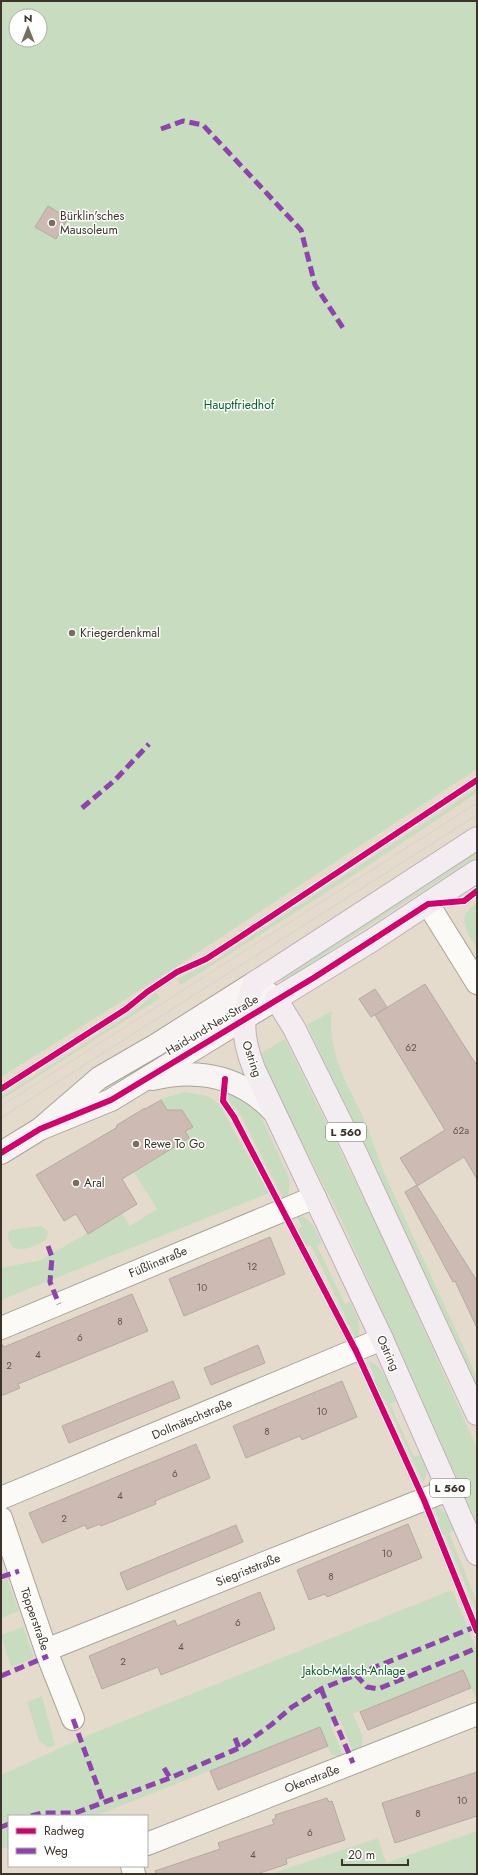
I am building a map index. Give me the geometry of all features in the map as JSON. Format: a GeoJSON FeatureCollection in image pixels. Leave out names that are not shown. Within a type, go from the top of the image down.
{"type":"FeatureCollection","features":[{"type":"Feature","properties":{"kind":"main road","name":"Haid-und-Neu-Straße"},"geometry":{"type":"LineString","coordinates":[[1,1153],[40,1129],[99,1078],[156,1045],[254,983],[477,838]]}},
{"type":"Feature","properties":{"kind":"main road","name":"Haid-und-Neu-Straße"},"geometry":{"type":"LineString","coordinates":[[40,1129],[111,1100],[321,973],[477,871]]}},
{"type":"Feature","properties":{"kind":"main road","name":"L 560"},"geometry":{"type":"LineString","coordinates":[[254,983],[276,999],[294,1028],[354,1149],[477,1414]]}},
{"type":"Feature","properties":{"kind":"main road","name":"Ostring"},"geometry":{"type":"LineString","coordinates":[[254,983],[247,1001],[243,1019],[244,1036],[249,1056],[273,1111],[382,1339],[450,1489],[477,1554]]}},
{"type":"Feature","properties":{"kind":"main road"},"geometry":{"type":"LineString","coordinates":[[141,1082],[175,1075],[208,1076],[225,1079],[251,1091],[273,1111]]}},
{"type":"Feature","properties":{"kind":"street"},"geometry":{"type":"LineString","coordinates":[[428,904],[477,983]]}},
{"type":"Feature","properties":{"kind":"street","name":"Füßlinstraße"},"geometry":{"type":"LineString","coordinates":[[1,1328],[315,1197]]}},
{"type":"Feature","properties":{"kind":"street","name":"Dollmätschstraße"},"geometry":{"type":"LineString","coordinates":[[1,1498],[382,1339]]}},
{"type":"Feature","properties":{"kind":"street","name":"Siegriststraße"},"geometry":{"type":"LineString","coordinates":[[46,1650],[450,1489]]}},
{"type":"Feature","properties":{"kind":"street","name":"Töpperstraße"},"geometry":{"type":"LineString","coordinates":[[1,1518],[46,1650],[73,1719]]}},
{"type":"Feature","properties":{"kind":"street","name":"Okenstraße"},"geometry":{"type":"LineString","coordinates":[[148,1844],[477,1714]]}},
{"type":"Feature","properties":{"kind":"green space","name":"Hauptfriedhof"},"geometry":{"type":"Polygon","coordinates":[[[1,1],[477,1],[477,769],[156,980],[1,1077],[1,1]]]}},
{"type":"Feature","properties":{"kind":"green space"},"geometry":{"type":"Polygon","coordinates":[[[477,788],[477,793],[360,871],[181,985],[177,979],[214,961],[477,788]]]}},
{"type":"Feature","properties":{"kind":"green space"},"geometry":{"type":"Polygon","coordinates":[[[477,851],[477,856],[282,982],[280,979],[442,876],[477,851]]]}},
{"type":"Feature","properties":{"kind":"green space"},"geometry":{"type":"Polygon","coordinates":[[[477,903],[477,948],[466,930],[464,919],[470,909],[477,903]]]}},
{"type":"Feature","properties":{"kind":"green space"},"geometry":{"type":"Polygon","coordinates":[[[156,992],[160,998],[1,1100],[1,1097],[132,1013],[156,992]]]}},
{"type":"Feature","properties":{"kind":"green space"},"geometry":{"type":"Polygon","coordinates":[[[332,1011],[332,1041],[335,1054],[345,1080],[364,1119],[383,1170],[477,1377],[477,1388],[452,1331],[307,1025],[332,1011]]]}},
{"type":"Feature","properties":{"kind":"green space"},"geometry":{"type":"Polygon","coordinates":[[[193,1030],[196,1035],[141,1069],[136,1069],[193,1030]]]}},
{"type":"Feature","properties":{"kind":"green space"},"geometry":{"type":"Polygon","coordinates":[[[285,1039],[382,1236],[477,1448],[477,1523],[341,1219],[258,1055],[285,1039]]]}},
{"type":"Feature","properties":{"kind":"green space"},"geometry":{"type":"Polygon","coordinates":[[[228,1091],[247,1102],[260,1114],[290,1180],[288,1196],[284,1200],[240,1114],[229,1101],[228,1091]]]}},
{"type":"Feature","properties":{"kind":"green space"},"geometry":{"type":"Polygon","coordinates":[[[185,1092],[208,1096],[219,1104],[269,1193],[1,1300],[1,1268],[41,1260],[122,1213],[130,1226],[157,1209],[134,1172],[186,1140],[160,1099],[185,1092]]]}},
{"type":"Feature","properties":{"kind":"green space"},"geometry":{"type":"Polygon","coordinates":[[[296,1215],[306,1218],[318,1234],[322,1243],[317,1246],[345,1304],[350,1302],[357,1316],[359,1330],[356,1339],[311,1245],[306,1247],[297,1229],[302,1227],[296,1215]]]}},
{"type":"Feature","properties":{"kind":"green space"},"geometry":{"type":"Polygon","coordinates":[[[40,1226],[48,1231],[46,1240],[34,1246],[17,1249],[12,1246],[9,1241],[8,1233],[11,1230],[40,1226]]]}},
{"type":"Feature","properties":{"kind":"green space"},"geometry":{"type":"Polygon","coordinates":[[[368,1361],[374,1363],[385,1377],[396,1401],[390,1404],[414,1457],[421,1455],[426,1472],[423,1482],[384,1398],[380,1399],[371,1380],[375,1378],[368,1361]]]}},
{"type":"Feature","properties":{"kind":"green space"},"geometry":{"type":"Polygon","coordinates":[[[433,1506],[444,1511],[454,1531],[449,1533],[477,1602],[477,1614],[445,1535],[440,1536],[434,1522],[439,1520],[433,1506]]]}},
{"type":"Feature","properties":{"kind":"green space"},"geometry":{"type":"Polygon","coordinates":[[[7,1579],[19,1611],[1,1618],[1,1581],[7,1579]]]}},
{"type":"Feature","properties":{"kind":"green space","name":"Jakob-Malsch-Anlage"},"geometry":{"type":"Polygon","coordinates":[[[452,1590],[477,1650],[477,1700],[463,1670],[353,1714],[363,1738],[361,1749],[353,1752],[340,1720],[330,1723],[343,1756],[340,1757],[331,1754],[320,1727],[98,1815],[8,1815],[8,1847],[1,1849],[1,1775],[89,1735],[452,1590]]]}},
{"type":"Feature","properties":{"kind":"green space"},"geometry":{"type":"Polygon","coordinates":[[[23,1627],[34,1658],[11,1667],[1,1635],[23,1627]]]}},
{"type":"Feature","properties":{"kind":"green space"},"geometry":{"type":"Polygon","coordinates":[[[42,1696],[55,1745],[48,1748],[39,1740],[27,1702],[42,1696]]]}},
{"type":"Feature","properties":{"kind":"green space"},"geometry":{"type":"Polygon","coordinates":[[[477,1831],[477,1874],[270,1874],[378,1838],[386,1863],[477,1831]]]}},
{"type":"Feature","properties":{"kind":"building","name":"Bürklin'sches Mausoleum"},"geometry":{"type":"Polygon","coordinates":[[[48,206],[68,218],[56,239],[35,227],[48,206]]]}},
{"type":"Feature","properties":{"kind":"building"},"geometry":{"type":"Polygon","coordinates":[[[425,984],[477,1066],[477,1179],[464,1157],[417,1186],[477,1281],[477,1328],[455,1281],[453,1282],[405,1192],[417,1185],[400,1158],[445,1130],[375,1015],[425,984]]]}},
{"type":"Feature","properties":{"kind":"building"},"geometry":{"type":"Polygon","coordinates":[[[375,989],[387,1007],[371,1017],[359,999],[375,989]]]}},
{"type":"Feature","properties":{"kind":"building"},"geometry":{"type":"Polygon","coordinates":[[[161,1100],[167,1110],[182,1110],[193,1127],[185,1131],[189,1138],[122,1179],[137,1204],[88,1234],[76,1214],[64,1221],[36,1175],[116,1128],[117,1125],[145,1108],[161,1100]]]}},
{"type":"Feature","properties":{"kind":"building"},"geometry":{"type":"Polygon","coordinates":[[[270,1237],[285,1274],[184,1316],[169,1279],[270,1237]]]}},
{"type":"Feature","properties":{"kind":"building"},"geometry":{"type":"Polygon","coordinates":[[[132,1294],[148,1331],[18,1384],[20,1388],[1,1396],[1,1343],[4,1347],[132,1294]]]}},
{"type":"Feature","properties":{"kind":"building"},"geometry":{"type":"Polygon","coordinates":[[[258,1345],[265,1363],[211,1385],[204,1368],[258,1345]]]}},
{"type":"Feature","properties":{"kind":"building"},"geometry":{"type":"Polygon","coordinates":[[[173,1381],[180,1398],[69,1443],[62,1426],[173,1381]]]}},
{"type":"Feature","properties":{"kind":"building"},"geometry":{"type":"Polygon","coordinates":[[[342,1381],[357,1417],[302,1440],[300,1436],[246,1458],[233,1426],[342,1381]]]}},
{"type":"Feature","properties":{"kind":"building"},"geometry":{"type":"Polygon","coordinates":[[[196,1444],[210,1478],[155,1501],[156,1504],[101,1526],[100,1524],[87,1529],[85,1525],[42,1543],[29,1513],[196,1444]]]}},
{"type":"Feature","properties":{"kind":"building"},"geometry":{"type":"Polygon","coordinates":[[[408,1524],[422,1558],[327,1597],[325,1594],[309,1600],[297,1570],[408,1524]]]}},
{"type":"Feature","properties":{"kind":"building"},"geometry":{"type":"Polygon","coordinates":[[[236,1525],[243,1542],[127,1590],[120,1573],[236,1525]]]}},
{"type":"Feature","properties":{"kind":"building"},"geometry":{"type":"Polygon","coordinates":[[[260,1592],[275,1629],[161,1675],[158,1667],[102,1689],[89,1656],[175,1620],[177,1626],[260,1592]]]}},
{"type":"Feature","properties":{"kind":"building"},"geometry":{"type":"Polygon","coordinates":[[[463,1670],[471,1688],[368,1730],[360,1712],[463,1670]]]}},
{"type":"Feature","properties":{"kind":"building"},"geometry":{"type":"Polygon","coordinates":[[[320,1727],[328,1746],[218,1790],[210,1771],[320,1727]]]}},
{"type":"Feature","properties":{"kind":"building"},"geometry":{"type":"Polygon","coordinates":[[[477,1772],[477,1816],[395,1843],[382,1803],[477,1772]]]}},
{"type":"Feature","properties":{"kind":"building"},"geometry":{"type":"Polygon","coordinates":[[[327,1798],[329,1802],[332,1801],[345,1840],[286,1859],[287,1864],[257,1874],[156,1874],[155,1871],[220,1849],[218,1843],[274,1824],[272,1820],[276,1818],[275,1815],[327,1798]]]}},
{"type":"Feature","properties":{"kind":"tram line"},"geometry":{"type":"LineString","coordinates":[[1,1106],[477,803]]}},
{"type":"Feature","properties":{"kind":"tram line"},"geometry":{"type":"LineString","coordinates":[[1,1118],[477,815]]}},
{"type":"Feature","properties":{"kind":"marked path"},"geometry":{"type":"LineString","coordinates":[[161,129],[183,121],[203,125],[301,230],[315,285],[345,331]]}},
{"type":"Feature","properties":{"kind":"marked path"},"geometry":{"type":"LineString","coordinates":[[82,808],[115,780],[149,744]]}},
{"type":"Feature","properties":{"kind":"marked path"},"geometry":{"type":"LineString","coordinates":[[48,1246],[52,1257],[50,1282],[59,1304]]}},
{"type":"Feature","properties":{"kind":"marked path"},"geometry":{"type":"LineString","coordinates":[[1,1577],[19,1571]]}},
{"type":"Feature","properties":{"kind":"marked path"},"geometry":{"type":"LineString","coordinates":[[35,1815],[42,1813],[75,1813],[170,1778],[239,1748],[271,1725],[292,1707],[321,1689],[477,1626]]}},
{"type":"Feature","properties":{"kind":"marked path"},"geometry":{"type":"LineString","coordinates":[[356,1675],[367,1687],[378,1689],[477,1648]]}},
{"type":"Feature","properties":{"kind":"marked path"},"geometry":{"type":"LineString","coordinates":[[1,1676],[48,1656]]}},
{"type":"Feature","properties":{"kind":"marked path"},"geometry":{"type":"LineString","coordinates":[[321,1689],[353,1763]]}},
{"type":"Feature","properties":{"kind":"marked path"},"geometry":{"type":"LineString","coordinates":[[73,1719],[103,1801]]}},
{"type":"Feature","properties":{"kind":"marked path"},"geometry":{"type":"LineString","coordinates":[[235,1738],[239,1748]]}},
{"type":"Feature","properties":{"kind":"marked path"},"geometry":{"type":"LineString","coordinates":[[164,1768],[170,1778]]}},
{"type":"Feature","properties":{"kind":"marked path"},"geometry":{"type":"LineString","coordinates":[[1,1827],[8,1824]]}},
{"type":"Feature","properties":{"kind":"cycle path"},"geometry":{"type":"LineString","coordinates":[[1,1089],[126,1009],[147,992],[177,972],[206,959],[234,941],[477,780]]}},
{"type":"Feature","properties":{"kind":"cycle path"},"geometry":{"type":"LineString","coordinates":[[1,1153],[40,1129],[111,1100],[315,977],[428,904],[464,901],[477,891]]}},
{"type":"Feature","properties":{"kind":"cycle path"},"geometry":{"type":"LineString","coordinates":[[225,1079],[223,1101],[234,1117],[356,1351],[424,1500],[477,1631]]}},
{"type":"Feature","properties":{"kind":"place","name":"Bürklin'sches Mausoleum"},"geometry":{"type":"Point","coordinates":[52,223]}},
{"type":"Feature","properties":{"kind":"place","name":"Kriegerdenkmal"},"geometry":{"type":"Point","coordinates":[72,633]}},
{"type":"Feature","properties":{"kind":"place","name":"Rewe To Go"},"geometry":{"type":"Point","coordinates":[136,1144]}},
{"type":"Feature","properties":{"kind":"place","name":"Aral"},"geometry":{"type":"Point","coordinates":[76,1183]}}]}
